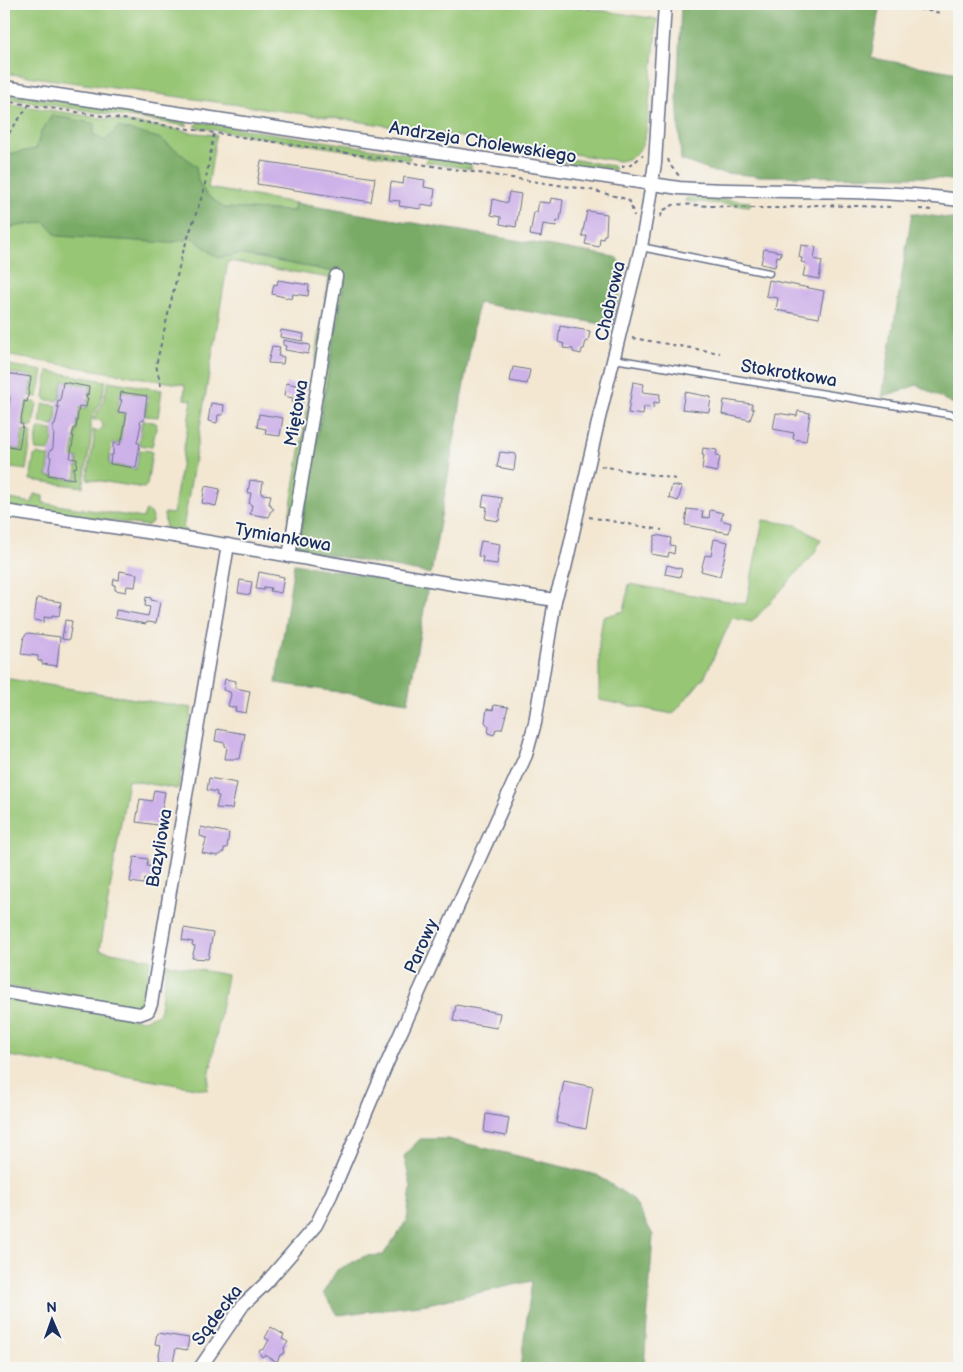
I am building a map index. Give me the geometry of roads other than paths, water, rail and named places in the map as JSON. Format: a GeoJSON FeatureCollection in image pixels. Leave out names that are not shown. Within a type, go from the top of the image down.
{"type":"FeatureCollection","features":[{"type":"Feature","properties":{"kind":"street","name":"Chabrowa"},"geometry":{"type":"LineString","coordinates":[[555,600],[641,247],[655,163],[665,4]]}},
{"type":"Feature","properties":{"kind":"street","name":"Andrzeja Cholewskiego"},"geometry":{"type":"LineString","coordinates":[[4,87],[679,188],[739,192],[860,192],[959,200]]}},
{"type":"Feature","properties":{"kind":"street","name":"Miętowa"},"geometry":{"type":"LineString","coordinates":[[289,556],[336,276]]}},
{"type":"Feature","properties":{"kind":"street","name":"Tymiankowa"},"geometry":{"type":"LineString","coordinates":[[4,515],[228,545],[555,600]]}},
{"type":"Feature","properties":{"kind":"street","name":"Bazyliowa"},"geometry":{"type":"LineString","coordinates":[[4,992],[140,1014],[148,1011],[151,1004],[228,545]]}},
{"type":"Feature","properties":{"kind":"street","name":"Parowy"},"geometry":{"type":"LineString","coordinates":[[264,1284],[316,1224],[331,1195],[392,1052],[526,755],[535,723],[555,600]]}},
{"type":"Feature","properties":{"kind":"street","name":"Sądecka"},"geometry":{"type":"LineString","coordinates":[[200,1368],[243,1305],[264,1284]]}},
{"type":"Feature","properties":{"kind":"lane"},"geometry":{"type":"LineString","coordinates":[[641,247],[769,273]]}},
{"type":"Feature","properties":{"kind":"lane","name":"Stokrotkowa"},"geometry":{"type":"LineString","coordinates":[[614,359],[959,416]]}}]}
